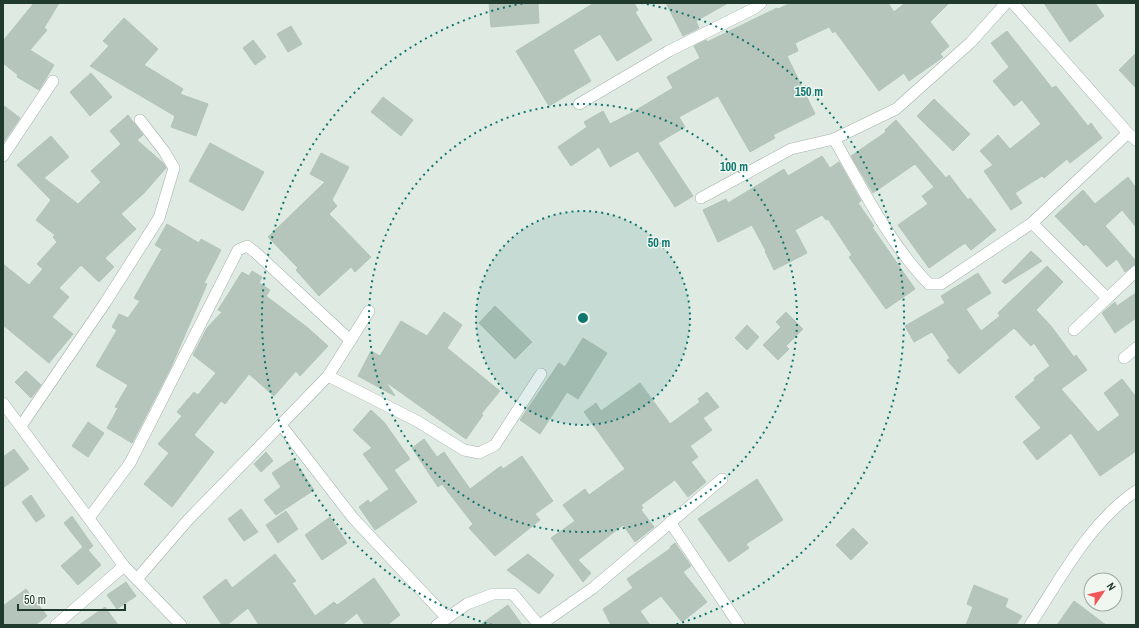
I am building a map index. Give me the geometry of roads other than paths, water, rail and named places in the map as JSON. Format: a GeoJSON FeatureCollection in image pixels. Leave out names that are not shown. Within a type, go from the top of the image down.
{"type":"FeatureCollection","features":[{"type":"Feature","properties":{"kind":"street"},"geometry":{"type":"LineString","coordinates":[[579,104],[669,51],[755,8],[761,3]]}},
{"type":"Feature","properties":{"kind":"street"},"geometry":{"type":"LineString","coordinates":[[701,198],[791,149],[834,138],[896,109],[971,42],[1006,3]]}},
{"type":"Feature","properties":{"kind":"street"},"geometry":{"type":"LineString","coordinates":[[834,138],[874,209],[917,272],[929,284],[941,284],[1032,223],[1132,137],[1012,3]]}},
{"type":"Feature","properties":{"kind":"street"},"geometry":{"type":"LineString","coordinates":[[3,156],[53,81]]}},
{"type":"Feature","properties":{"kind":"street"},"geometry":{"type":"LineString","coordinates":[[21,426],[105,303],[159,218],[174,168],[164,151],[140,120]]}},
{"type":"Feature","properties":{"kind":"street"},"geometry":{"type":"LineString","coordinates":[[1032,223],[1107,298]]}},
{"type":"Feature","properties":{"kind":"street"},"geometry":{"type":"LineString","coordinates":[[89,518],[130,463],[238,250],[247,246],[255,252],[350,340]]}},
{"type":"Feature","properties":{"kind":"street"},"geometry":{"type":"LineString","coordinates":[[1074,330],[1136,271]]}},
{"type":"Feature","properties":{"kind":"street"},"geometry":{"type":"LineString","coordinates":[[136,579],[187,521],[328,376],[369,310]]}},
{"type":"Feature","properties":{"kind":"street"},"geometry":{"type":"LineString","coordinates":[[1124,358],[1136,348]]}},
{"type":"Feature","properties":{"kind":"street"},"geometry":{"type":"LineString","coordinates":[[328,376],[418,421],[464,450],[479,453],[495,445],[541,374]]}},
{"type":"Feature","properties":{"kind":"street"},"geometry":{"type":"LineString","coordinates":[[3,403],[124,566],[181,625]]}},
{"type":"Feature","properties":{"kind":"street"},"geometry":{"type":"LineString","coordinates":[[281,425],[353,518],[447,618]]}},
{"type":"Feature","properties":{"kind":"street"},"geometry":{"type":"LineString","coordinates":[[437,625],[467,604],[494,594],[514,594],[540,625],[592,588],[722,478]]}},
{"type":"Feature","properties":{"kind":"street"},"geometry":{"type":"LineString","coordinates":[[1035,623],[1095,528],[1120,502],[1136,491]]}},
{"type":"Feature","properties":{"kind":"street"},"geometry":{"type":"LineString","coordinates":[[670,522],[740,625]]}},
{"type":"Feature","properties":{"kind":"street"},"geometry":{"type":"LineString","coordinates":[[56,625],[124,566]]}}]}
